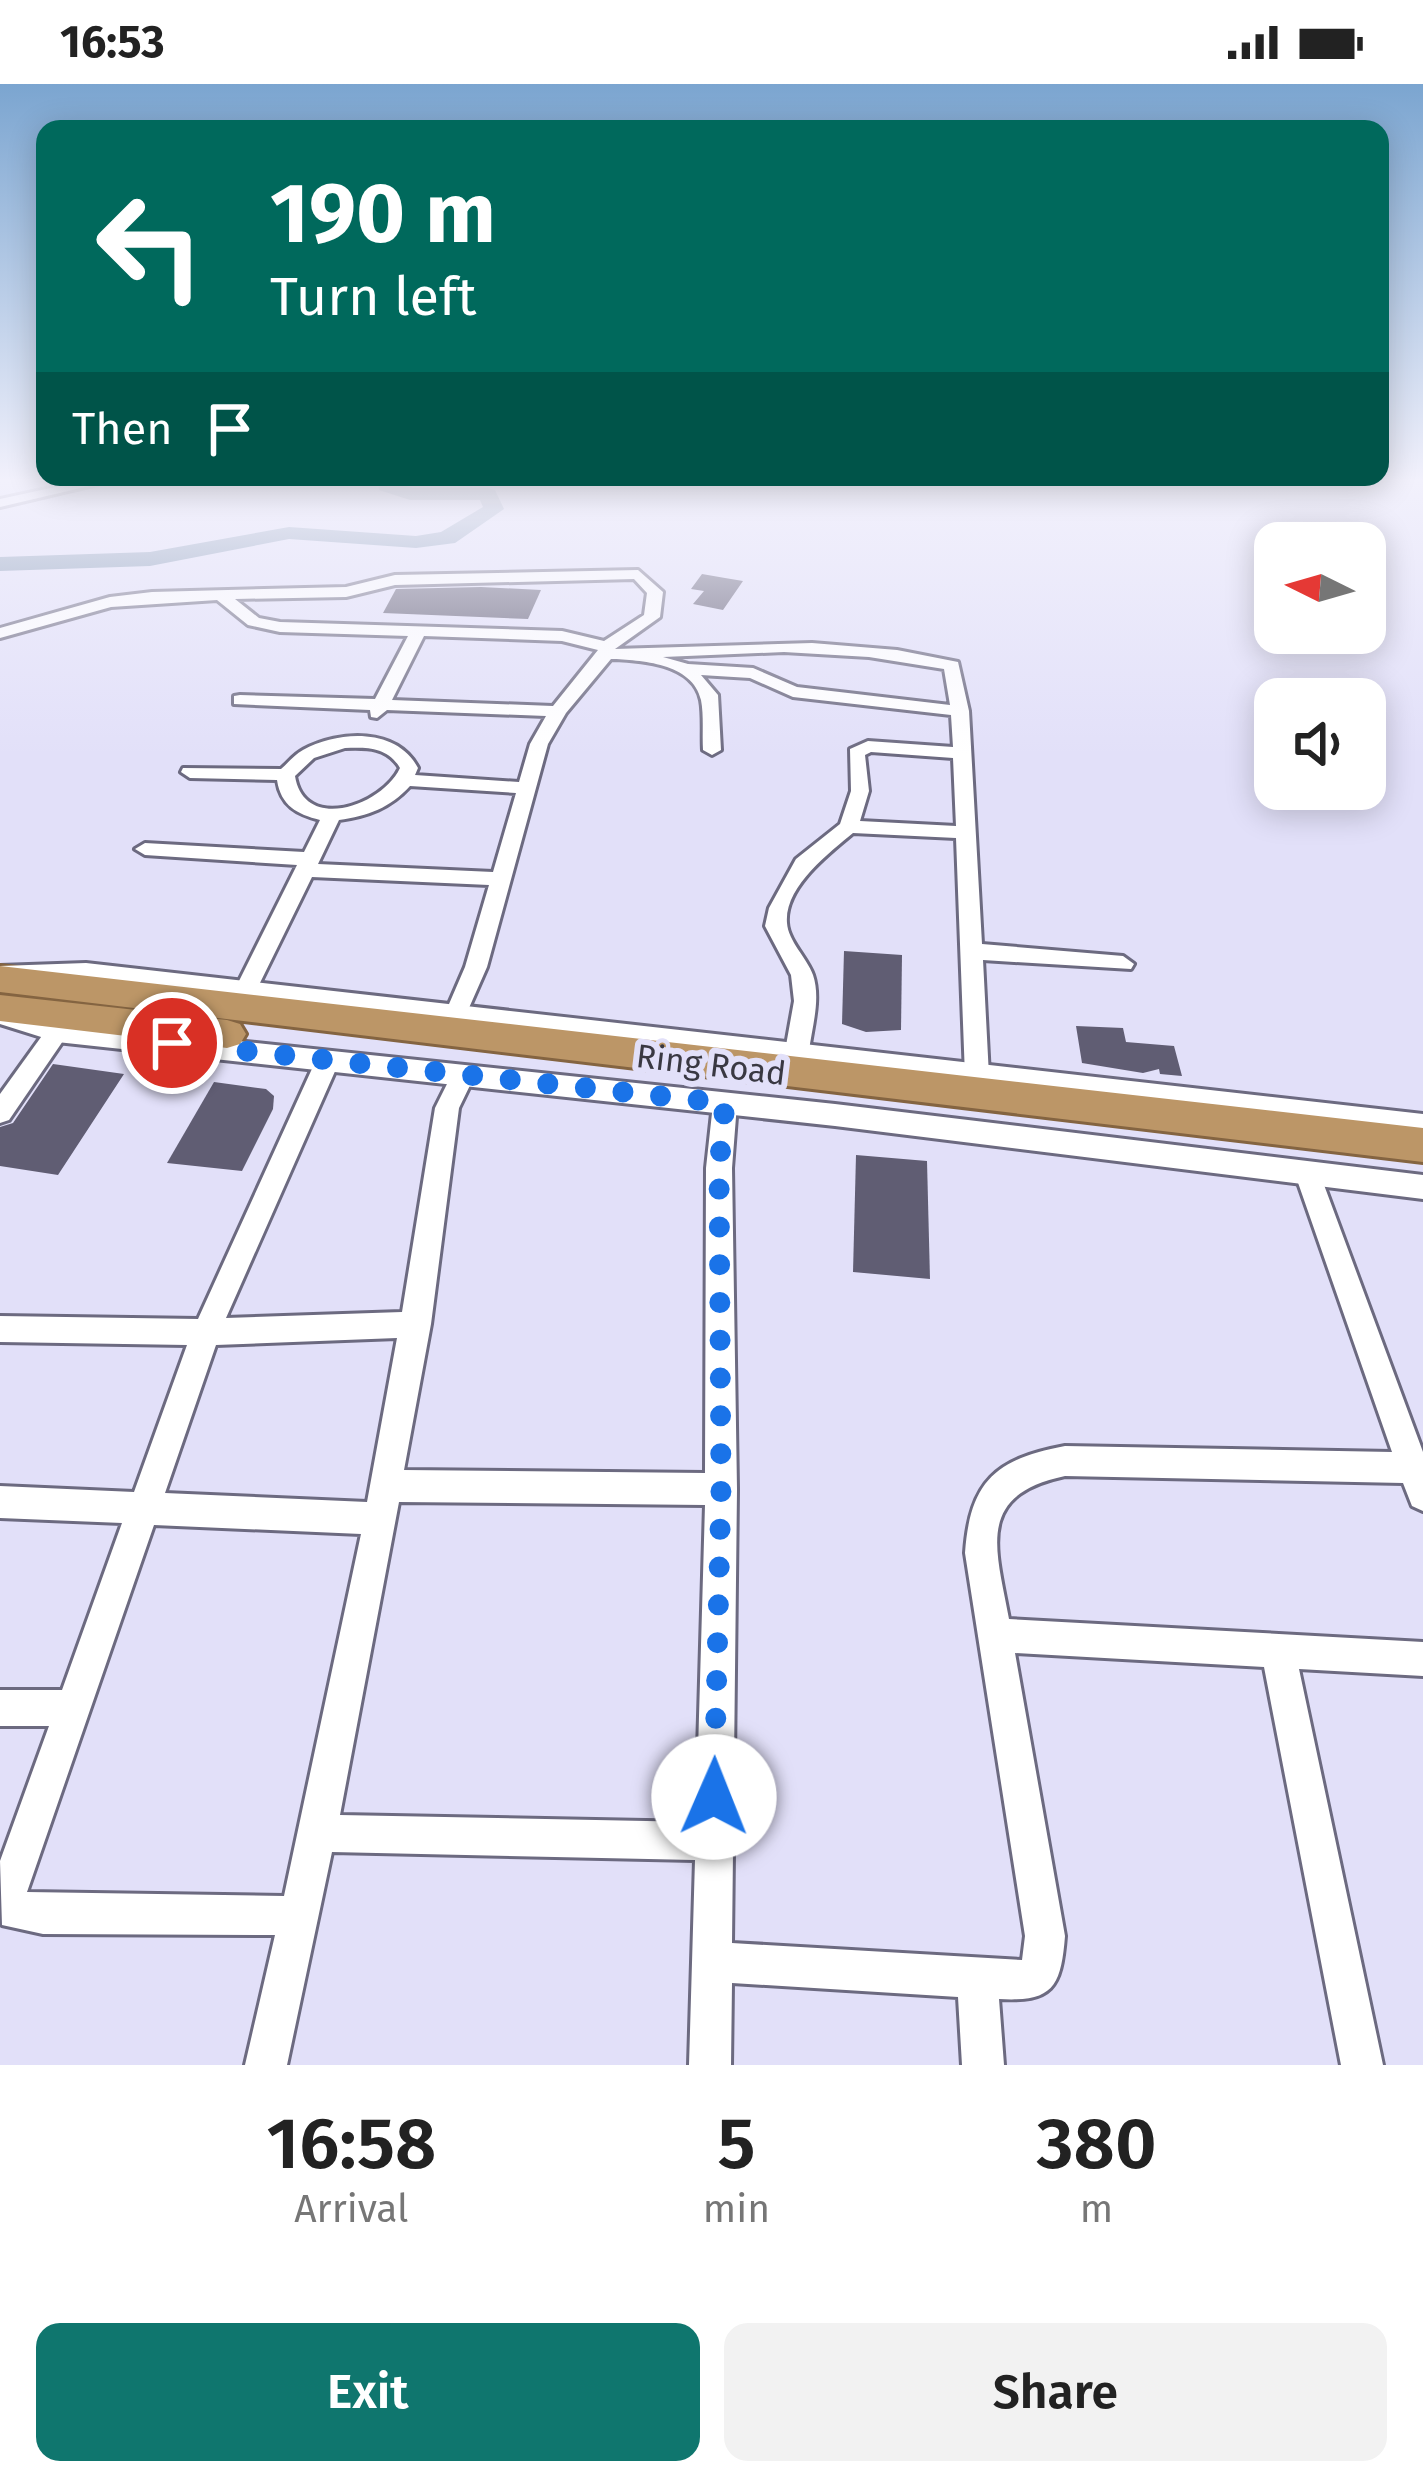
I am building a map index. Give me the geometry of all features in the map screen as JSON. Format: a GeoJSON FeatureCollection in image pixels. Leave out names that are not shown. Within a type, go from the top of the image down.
{"type":"FeatureCollection","features":[{"type":"Feature","properties":{"kind":"highway","name":"Ring Road"},"geometry":{"type":"LineString","coordinates":[[0,977],[1423,1144]]}},
{"type":"Feature","properties":{"kind":"highway","name":"Ring Road"},"geometry":{"type":"LineString","coordinates":[[0,1011],[1423,1168]]}},
{"type":"Feature","properties":{"kind":"street"},"geometry":{"type":"LineString","coordinates":[[0,633],[110,602],[346,592],[395,580],[638,574],[656,592],[652,617],[606,650],[558,711],[539,744],[503,879],[458,1011]]}},
{"type":"Feature","properties":{"kind":"street"},"geometry":{"type":"LineString","coordinates":[[220,595],[254,622],[280,627],[562,636],[687,669],[753,673],[794,692],[960,711]]}},
{"type":"Feature","properties":{"kind":"street"},"geometry":{"type":"LineString","coordinates":[[361,741],[418,632]]}},
{"type":"Feature","properties":{"kind":"street"},"geometry":{"type":"LineString","coordinates":[[635,655],[770,648],[918,658],[952,666],[960,711],[958,753],[977,1076]]}},
{"type":"Feature","properties":{"kind":"street"},"geometry":{"type":"LineString","coordinates":[[687,669],[709,695],[712,750]]}},
{"type":"Feature","properties":{"kind":"street"},"geometry":{"type":"LineString","coordinates":[[240,700],[558,711]]}},
{"type":"Feature","properties":{"kind":"street"},"geometry":{"type":"LineString","coordinates":[[190,772],[286,775],[308,754],[361,741],[380,743],[405,758],[407,780]]}},
{"type":"Feature","properties":{"kind":"street"},"geometry":{"type":"LineString","coordinates":[[797,1051],[805,1001],[802,975],[776,926],[779,908],[803,864],[849,827],[860,791],[856,753],[860,748],[958,753]]}},
{"type":"Feature","properties":{"kind":"street"},"geometry":{"type":"LineString","coordinates":[[286,775],[288,796],[297,805],[332,815],[385,801],[407,780],[528,788]]}},
{"type":"Feature","properties":{"kind":"street"},"geometry":{"type":"LineString","coordinates":[[244,991],[332,815]]}},
{"type":"Feature","properties":{"kind":"street"},"geometry":{"type":"LineString","coordinates":[[849,827],[963,832]]}},
{"type":"Feature","properties":{"kind":"street"},"geometry":{"type":"LineString","coordinates":[[145,849],[503,879]]}},
{"type":"Feature","properties":{"kind":"street"},"geometry":{"type":"LineString","coordinates":[[970,951],[1124,964]]}},
{"type":"Feature","properties":{"kind":"street"},"geometry":{"type":"LineString","coordinates":[[0,977],[86,972],[1423,1125]]}},
{"type":"Feature","properties":{"kind":"street"},"geometry":{"type":"LineString","coordinates":[[0,1011],[57,1032],[725,1103],[1423,1187]]}},
{"type":"Feature","properties":{"kind":"street"},"geometry":{"type":"LineString","coordinates":[[0,1113],[57,1032]]}},
{"type":"Feature","properties":{"kind":"street"},"geometry":{"type":"LineString","coordinates":[[299,1916],[16,1911],[8,1892],[206,1332],[328,1060]]}},
{"type":"Feature","properties":{"kind":"street"},"geometry":{"type":"LineString","coordinates":[[266,2065],[319,1833],[417,1324],[447,1108],[463,1075]]}},
{"type":"Feature","properties":{"kind":"street"},"geometry":{"type":"LineString","coordinates":[[710,2065],[721,1489],[719,1168],[725,1103]]}},
{"type":"Feature","properties":{"kind":"street"},"geometry":{"type":"LineString","coordinates":[[712,1962],[977,1981],[1032,1981],[1043,1964],[1045,1936],[981,1553],[981,1523],[990,1496],[1009,1478],[1034,1466],[1065,1461],[1419,1482],[1308,1174]]}},
{"type":"Feature","properties":{"kind":"street"},"geometry":{"type":"LineString","coordinates":[[0,1329],[206,1332],[417,1324]]}},
{"type":"Feature","properties":{"kind":"street"},"geometry":{"type":"LineString","coordinates":[[0,1502],[143,1508],[721,1489]]}},
{"type":"Feature","properties":{"kind":"street"},"geometry":{"type":"LineString","coordinates":[[997,1634],[1423,1659]]}},
{"type":"Feature","properties":{"kind":"street"},"geometry":{"type":"LineString","coordinates":[[1278,1651],[1362,2065]]}},
{"type":"Feature","properties":{"kind":"street"},"geometry":{"type":"LineString","coordinates":[[0,1708],[71,1708]]}},
{"type":"Feature","properties":{"kind":"street"},"geometry":{"type":"LineString","coordinates":[[319,1833],[713,1841]]}},
{"type":"Feature","properties":{"kind":"street"},"geometry":{"type":"LineString","coordinates":[[977,1981],[983,2065]]}},
{"type":"Feature","properties":{"kind":"building"},"geometry":{"type":"Polygon","coordinates":[[[702,574],[743,581],[723,610],[693,604],[704,591],[691,589],[702,574]]]}},
{"type":"Feature","properties":{"kind":"building"},"geometry":{"type":"Polygon","coordinates":[[[396,589],[541,590],[528,619],[383,613],[396,589]]]}},
{"type":"Feature","properties":{"kind":"building"},"geometry":{"type":"Polygon","coordinates":[[[844,951],[902,955],[901,1030],[866,1032],[842,1024],[844,951]]]}},
{"type":"Feature","properties":{"kind":"building"},"geometry":{"type":"Polygon","coordinates":[[[1076,1026],[1123,1028],[1126,1042],[1174,1046],[1182,1076],[1160,1074],[1159,1069],[1143,1073],[1082,1063],[1076,1026]]]}},
{"type":"Feature","properties":{"kind":"building"},"geometry":{"type":"Polygon","coordinates":[[[53,1064],[124,1074],[58,1175],[0,1166],[0,1127],[13,1123],[53,1064]]]}},
{"type":"Feature","properties":{"kind":"building"},"geometry":{"type":"Polygon","coordinates":[[[214,1082],[266,1089],[274,1096],[273,1109],[242,1171],[167,1163],[214,1082]]]}},
{"type":"Feature","properties":{"kind":"building"},"geometry":{"type":"Polygon","coordinates":[[[856,1155],[927,1161],[930,1279],[853,1272],[856,1155]]]}},
{"type":"Feature","properties":{"kind":"route"},"geometry":{"type":"LineString","coordinates":[[172,1043],[725,1103],[719,1168],[721,1489],[714,1797]]}}]}
